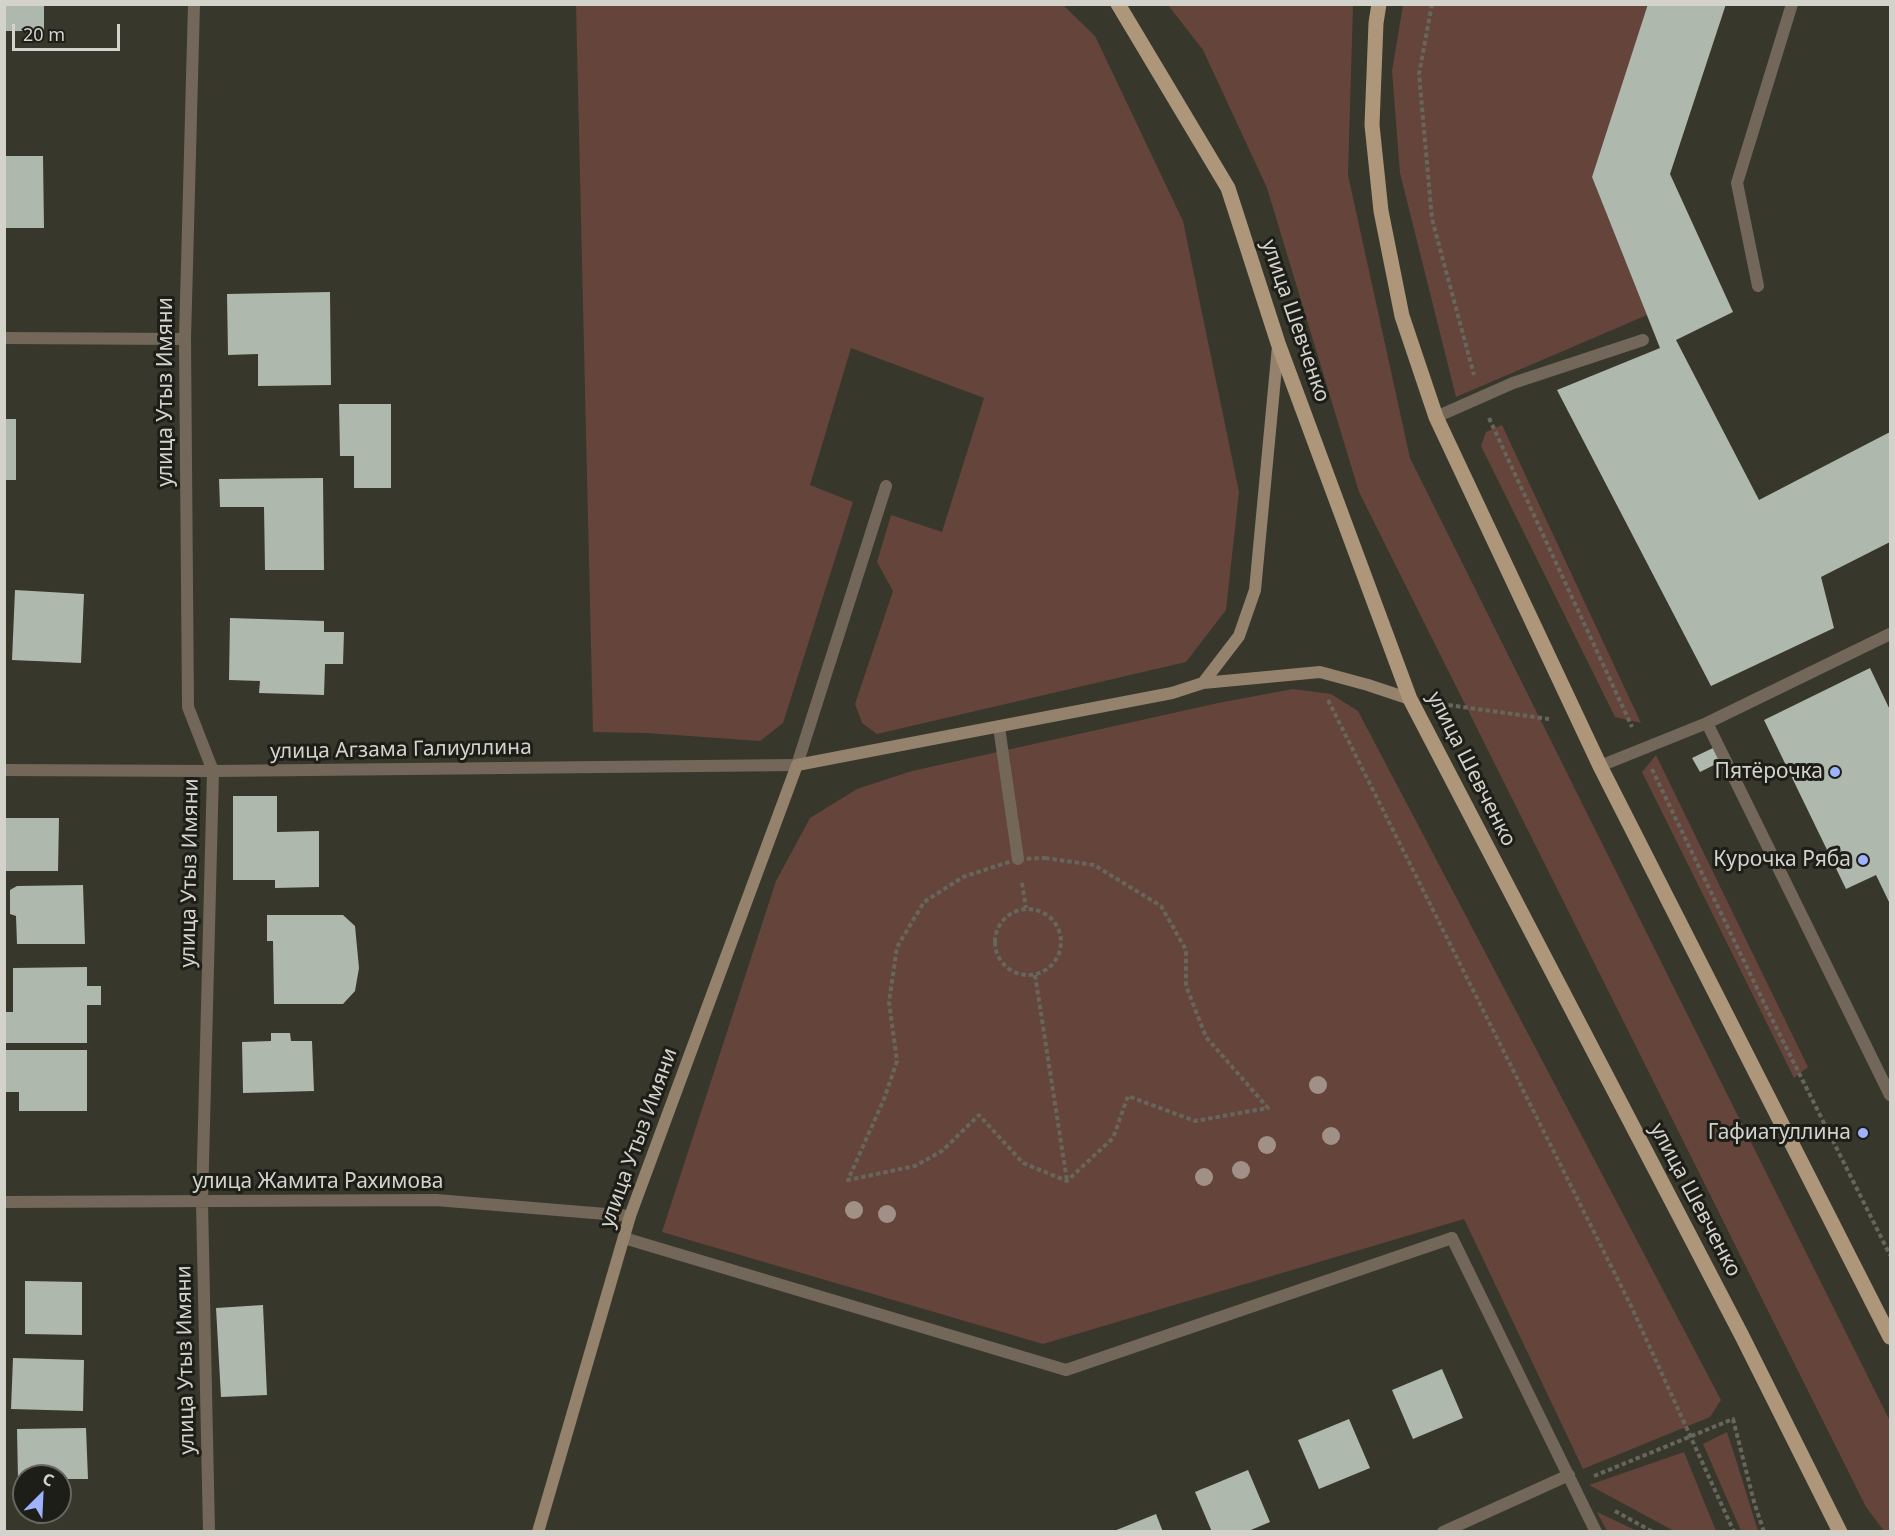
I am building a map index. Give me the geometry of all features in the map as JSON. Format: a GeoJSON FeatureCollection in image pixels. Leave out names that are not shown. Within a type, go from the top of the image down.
{"type":"FeatureCollection","features":[{"type":"Feature","properties":{"kind":"main road","name":"улица Шевченко"},"geometry":{"type":"LineString","coordinates":[[1119,4],[1228,188],[1278,343],[1410,699],[1758,1366],[1840,1532]]}},
{"type":"Feature","properties":{"kind":"main road"},"geometry":{"type":"LineString","coordinates":[[1379,4],[1376,23],[1372,125],[1381,211],[1402,316],[1436,417],[1600,766],[1890,1337]]}},
{"type":"Feature","properties":{"kind":"street","name":"улица Утыз Имяни"},"geometry":{"type":"LineString","coordinates":[[194,4],[184,339],[188,707],[213,771],[202,1202],[209,1532]]}},
{"type":"Feature","properties":{"kind":"street"},"geometry":{"type":"LineString","coordinates":[[1758,286],[1737,183],[1792,4]]}},
{"type":"Feature","properties":{"kind":"street"},"geometry":{"type":"LineString","coordinates":[[4,338],[184,339]]}},
{"type":"Feature","properties":{"kind":"street"},"geometry":{"type":"LineString","coordinates":[[1436,417],[1513,383],[1643,340]]}},
{"type":"Feature","properties":{"kind":"street"},"geometry":{"type":"LineString","coordinates":[[1203,683],[1239,636],[1255,590],[1278,343]]}},
{"type":"Feature","properties":{"kind":"street"},"geometry":{"type":"LineString","coordinates":[[886,486],[797,765],[1172,693],[1203,683],[1314,672],[1368,685],[1410,699]]}},
{"type":"Feature","properties":{"kind":"street"},"geometry":{"type":"LineString","coordinates":[[1600,766],[1707,723],[1890,634]]}},
{"type":"Feature","properties":{"kind":"street"},"geometry":{"type":"LineString","coordinates":[[1707,723],[1890,1095]]}},
{"type":"Feature","properties":{"kind":"street"},"geometry":{"type":"LineString","coordinates":[[999,727],[1018,859]]}},
{"type":"Feature","properties":{"kind":"street","name":"улица Утыз Имяни"},"geometry":{"type":"LineString","coordinates":[[538,1532],[630,1216],[797,765]]}},
{"type":"Feature","properties":{"kind":"street","name":"улица Агзама Галиуллина"},"geometry":{"type":"LineString","coordinates":[[4,770],[213,771],[797,765]]}},
{"type":"Feature","properties":{"kind":"street","name":"улица Жамита Рахимова"},"geometry":{"type":"LineString","coordinates":[[4,1202],[436,1200],[630,1216]]}},
{"type":"Feature","properties":{"kind":"street"},"geometry":{"type":"LineString","coordinates":[[624,1238],[1066,1370],[1452,1238],[1596,1532]]}},
{"type":"Feature","properties":{"kind":"street"},"geometry":{"type":"LineString","coordinates":[[1443,1532],[1536,1489],[1572,1479]]}},
{"type":"Feature","properties":{"kind":"path"},"geometry":{"type":"LineString","coordinates":[[1431,4],[1419,74],[1432,219],[1480,398],[1629,720]]}},
{"type":"Feature","properties":{"kind":"path"},"geometry":{"type":"LineString","coordinates":[[1314,672],[1626,1296],[1734,1532]]}},
{"type":"Feature","properties":{"kind":"path"},"geometry":{"type":"LineString","coordinates":[[1410,699],[1580,724]]}},
{"type":"Feature","properties":{"kind":"path"},"geometry":{"type":"LineString","coordinates":[[1649,763],[1770,1015],[1890,1255]]}},
{"type":"Feature","properties":{"kind":"path"},"geometry":{"type":"LineString","coordinates":[[1045,858],[1094,865],[1161,906],[1186,950],[1186,986],[1206,1037],[1268,1108],[1195,1121],[1128,1096],[1113,1138],[1067,1180],[1023,1163],[979,1115],[942,1151],[915,1166],[848,1180],[884,1099],[897,1061],[889,1002],[897,948],[924,902],[963,877],[1018,859],[1045,858]]}},
{"type":"Feature","properties":{"kind":"path"},"geometry":{"type":"LineString","coordinates":[[1037,910],[1047,914],[1055,922],[1060,932],[1062,943],[1054,964],[1035,975],[1024,976],[1013,972],[1004,966],[998,957],[995,935],[999,925],[1015,911],[1037,910]]}},
{"type":"Feature","properties":{"kind":"path"},"geometry":{"type":"LineString","coordinates":[[1035,975],[1067,1180]]}},
{"type":"Feature","properties":{"kind":"path"},"geometry":{"type":"LineString","coordinates":[[1572,1479],[1733,1419],[1764,1532]]}},
{"type":"Feature","properties":{"kind":"shaded area"},"geometry":{"type":"Polygon","coordinates":[[[576,5],[1063,5],[1095,36],[1183,221],[1239,492],[1226,610],[1186,662],[877,734],[862,723],[855,704],[893,591],[877,562],[891,515],[942,532],[984,398],[851,348],[810,485],[853,502],[783,723],[760,741],[647,733],[593,732],[576,5]]]}},
{"type":"Feature","properties":{"kind":"shaded area"},"geometry":{"type":"Polygon","coordinates":[[[1168,5],[1353,5],[1348,175],[1410,458],[1890,1421],[1890,1531],[1884,1531],[1866,1507],[1359,492],[1267,188],[1203,50],[1168,5]]]}},
{"type":"Feature","properties":{"kind":"shaded area"},"geometry":{"type":"Polygon","coordinates":[[[1403,5],[1648,5],[1592,177],[1647,315],[1456,397],[1400,173],[1392,71],[1403,5]]]}},
{"type":"Feature","properties":{"kind":"shaded area"},"geometry":{"type":"Polygon","coordinates":[[[1502,425],[1641,723],[1615,717],[1481,446],[1486,432],[1502,425]]]}},
{"type":"Feature","properties":{"kind":"shaded area"},"geometry":{"type":"Polygon","coordinates":[[[1293,689],[1331,694],[1358,711],[1721,1400],[1710,1417],[1583,1469],[1464,1219],[1043,1344],[662,1232],[776,881],[810,818],[857,789],[912,771],[1218,703],[1293,689]]]}},
{"type":"Feature","properties":{"kind":"shaded area"},"geometry":{"type":"Polygon","coordinates":[[[1656,755],[1808,1067],[1794,1078],[1642,772],[1656,755]]]}},
{"type":"Feature","properties":{"kind":"shaded area"},"geometry":{"type":"Polygon","coordinates":[[[1727,1432],[1758,1531],[1741,1531],[1703,1444],[1727,1432]]]}},
{"type":"Feature","properties":{"kind":"shaded area"},"geometry":{"type":"Polygon","coordinates":[[[1684,1452],[1716,1531],[1674,1531],[1589,1485],[1684,1452]]]}},
{"type":"Feature","properties":{"kind":"shaded area"},"geometry":{"type":"Polygon","coordinates":[[[1597,1512],[1637,1531],[1607,1531],[1597,1512]]]}},
{"type":"Feature","properties":{"kind":"building"},"geometry":{"type":"Polygon","coordinates":[[[1648,4],[1726,4],[1670,174],[1733,312],[1676,340],[1759,500],[1890,432],[1890,542],[1821,577],[1834,628],[1711,686],[1557,390],[1660,348],[1592,177],[1648,4]]]}},
{"type":"Feature","properties":{"kind":"building"},"geometry":{"type":"Polygon","coordinates":[[[4,5],[44,5],[44,31],[4,31],[4,5]]]}},
{"type":"Feature","properties":{"kind":"building"},"geometry":{"type":"Polygon","coordinates":[[[4,156],[43,156],[44,228],[4,228],[4,156]]]}},
{"type":"Feature","properties":{"kind":"building"},"geometry":{"type":"Polygon","coordinates":[[[330,292],[331,385],[258,386],[258,354],[228,355],[227,294],[330,292]]]}},
{"type":"Feature","properties":{"kind":"building"},"geometry":{"type":"Polygon","coordinates":[[[339,404],[391,404],[391,488],[354,488],[354,456],[340,456],[339,404]]]}},
{"type":"Feature","properties":{"kind":"building"},"geometry":{"type":"Polygon","coordinates":[[[4,419],[16,419],[16,480],[4,480],[4,419]]]}},
{"type":"Feature","properties":{"kind":"building"},"geometry":{"type":"Polygon","coordinates":[[[323,478],[324,570],[265,570],[264,507],[220,507],[219,479],[323,478]]]}},
{"type":"Feature","properties":{"kind":"building"},"geometry":{"type":"Polygon","coordinates":[[[15,590],[84,594],[81,663],[12,660],[15,590]]]}},
{"type":"Feature","properties":{"kind":"building"},"geometry":{"type":"Polygon","coordinates":[[[230,618],[324,621],[324,632],[344,632],[343,664],[325,664],[324,695],[259,693],[260,681],[229,680],[230,618]]]}},
{"type":"Feature","properties":{"kind":"building"},"geometry":{"type":"Polygon","coordinates":[[[1870,668],[1890,710],[1890,904],[1876,875],[1846,889],[1764,720],[1870,668]]]}},
{"type":"Feature","properties":{"kind":"building"},"geometry":{"type":"Polygon","coordinates":[[[1713,748],[1720,762],[1700,772],[1692,758],[1713,748]]]}},
{"type":"Feature","properties":{"kind":"building"},"geometry":{"type":"Polygon","coordinates":[[[233,796],[277,796],[277,832],[319,831],[319,887],[275,888],[275,880],[233,880],[233,796]]]}},
{"type":"Feature","properties":{"kind":"building"},"geometry":{"type":"Polygon","coordinates":[[[4,818],[59,818],[58,871],[4,871],[4,818]]]}},
{"type":"Feature","properties":{"kind":"building"},"geometry":{"type":"Polygon","coordinates":[[[83,885],[85,944],[17,944],[16,916],[10,914],[10,890],[17,886],[83,885]]]}},
{"type":"Feature","properties":{"kind":"building"},"geometry":{"type":"Polygon","coordinates":[[[267,915],[343,915],[355,926],[359,968],[355,991],[343,1004],[274,1004],[273,941],[267,941],[267,915]]]}},
{"type":"Feature","properties":{"kind":"building"},"geometry":{"type":"Polygon","coordinates":[[[87,967],[87,986],[101,986],[101,1005],[87,1005],[87,1043],[4,1043],[4,1012],[13,1012],[13,968],[87,967]]]}},
{"type":"Feature","properties":{"kind":"building"},"geometry":{"type":"Polygon","coordinates":[[[271,1033],[290,1033],[291,1041],[312,1041],[314,1091],[243,1093],[242,1042],[271,1041],[271,1033]]]}},
{"type":"Feature","properties":{"kind":"building"},"geometry":{"type":"Polygon","coordinates":[[[4,1050],[87,1050],[87,1111],[19,1111],[19,1092],[4,1092],[4,1050]]]}},
{"type":"Feature","properties":{"kind":"building"},"geometry":{"type":"Polygon","coordinates":[[[25,1281],[82,1282],[82,1335],[25,1334],[25,1281]]]}},
{"type":"Feature","properties":{"kind":"building"},"geometry":{"type":"Polygon","coordinates":[[[263,1305],[267,1395],[221,1397],[216,1308],[263,1305]]]}},
{"type":"Feature","properties":{"kind":"building"},"geometry":{"type":"Polygon","coordinates":[[[13,1358],[84,1360],[83,1411],[11,1409],[13,1358]]]}},
{"type":"Feature","properties":{"kind":"building"},"geometry":{"type":"Polygon","coordinates":[[[1442,1369],[1463,1418],[1413,1439],[1392,1390],[1442,1369]]]}},
{"type":"Feature","properties":{"kind":"building"},"geometry":{"type":"Polygon","coordinates":[[[1349,1419],[1370,1468],[1319,1489],[1298,1440],[1349,1419]]]}},
{"type":"Feature","properties":{"kind":"building"},"geometry":{"type":"Polygon","coordinates":[[[86,1428],[88,1479],[72,1479],[72,1464],[18,1464],[17,1429],[86,1428]]]}},
{"type":"Feature","properties":{"kind":"building"},"geometry":{"type":"Polygon","coordinates":[[[1248,1470],[1270,1522],[1246,1532],[1212,1532],[1195,1492],[1248,1470]]]}},
{"type":"Feature","properties":{"kind":"building"},"geometry":{"type":"Polygon","coordinates":[[[1156,1514],[1163,1532],[1114,1532],[1114,1531],[1156,1514]]]}},
{"type":"Feature","properties":{"kind":"place","name":"Пятёрочка"},"geometry":{"type":"Point","coordinates":[1835,772]}},
{"type":"Feature","properties":{"kind":"place","name":"Курочка Ряба"},"geometry":{"type":"Point","coordinates":[1863,860]}},
{"type":"Feature","properties":{"kind":"place","name":"Гафиатуллина"},"geometry":{"type":"Point","coordinates":[1863,1133]}}]}
